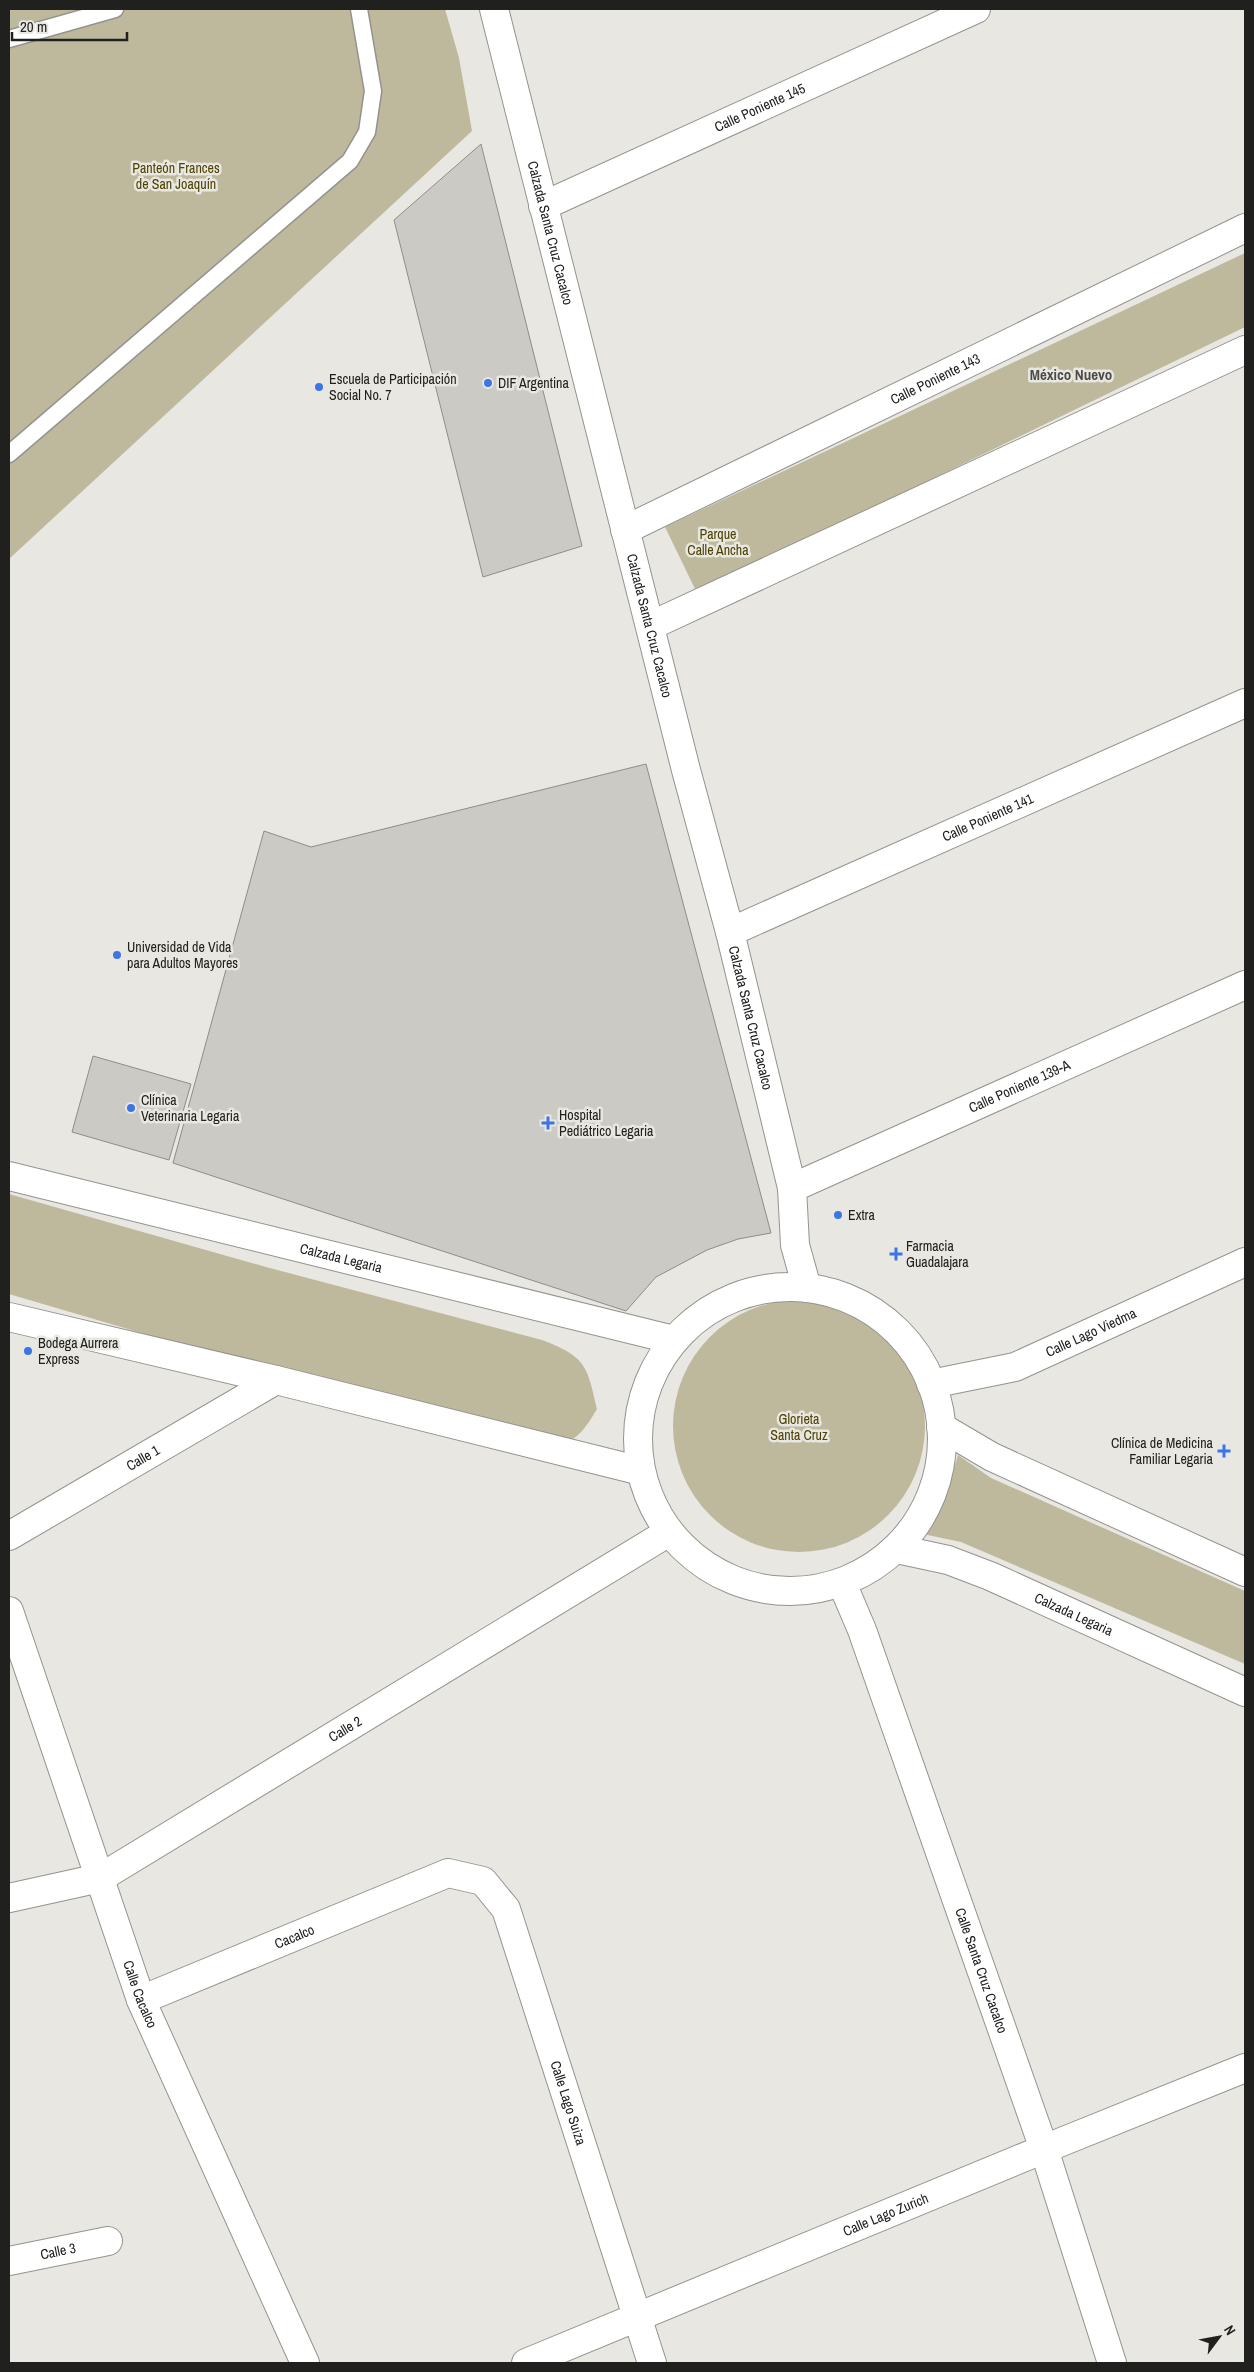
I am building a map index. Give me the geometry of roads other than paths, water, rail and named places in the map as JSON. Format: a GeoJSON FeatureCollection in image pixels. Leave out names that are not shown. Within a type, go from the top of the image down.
{"type":"FeatureCollection","features":[{"type":"Feature","properties":{"kind":"street","name":"Calzada Santa Cruz Cacalco"},"geometry":{"type":"LineString","coordinates":[[494,9],[625,530],[730,932],[792,1188],[795,1245],[807,1288]]}},
{"type":"Feature","properties":{"kind":"street","name":"Calle Poniente 145"},"geometry":{"type":"LineString","coordinates":[[543,206],[976,9]]}},
{"type":"Feature","properties":{"kind":"street","name":"Calle Poniente 143"},"geometry":{"type":"LineString","coordinates":[[625,530],[1245,228]]}},
{"type":"Feature","properties":{"kind":"street"},"geometry":{"type":"LineString","coordinates":[[650,626],[1245,350]]}},
{"type":"Feature","properties":{"kind":"street","name":"Calle Poniente 141"},"geometry":{"type":"LineString","coordinates":[[730,932],[1245,703]]}},
{"type":"Feature","properties":{"kind":"street","name":"Calle Poniente 139-A"},"geometry":{"type":"LineString","coordinates":[[792,1188],[1245,985]]}},
{"type":"Feature","properties":{"kind":"street","name":"Calzada Legaria"},"geometry":{"type":"LineString","coordinates":[[9,1176],[674,1340]]}},
{"type":"Feature","properties":{"kind":"street"},"geometry":{"type":"LineString","coordinates":[[767,1289],[795,1245]]}},
{"type":"Feature","properties":{"kind":"street","name":"Calle Lago Viedma"},"geometry":{"type":"LineString","coordinates":[[931,1384],[1015,1367],[1245,1262]]}},
{"type":"Feature","properties":{"kind":"street"},"geometry":{"type":"LineString","coordinates":[[807,1288],[833,1294],[859,1304],[882,1319],[902,1338],[919,1360],[931,1384],[941,1427],[940,1460],[933,1493],[918,1523],[897,1549],[871,1569],[842,1583],[795,1592],[747,1586],[704,1566],[669,1532],[651,1503],[641,1471],[638,1436],[642,1402],[654,1369],[674,1340],[694,1321],[716,1306],[741,1295],[767,1289],[807,1288]]}},
{"type":"Feature","properties":{"kind":"street"},"geometry":{"type":"LineString","coordinates":[[9,1317],[276,1380],[641,1471]]}},
{"type":"Feature","properties":{"kind":"street","name":"Calle 1"},"geometry":{"type":"LineString","coordinates":[[9,1536],[276,1380]]}},
{"type":"Feature","properties":{"kind":"street"},"geometry":{"type":"LineString","coordinates":[[941,1427],[992,1458],[1245,1572]]}},
{"type":"Feature","properties":{"kind":"street","name":"Calle 2"},"geometry":{"type":"LineString","coordinates":[[9,1898],[100,1878],[669,1532]]}},
{"type":"Feature","properties":{"kind":"street","name":"Calzada Legaria"},"geometry":{"type":"LineString","coordinates":[[897,1549],[948,1560],[990,1576],[1245,1692]]}},
{"type":"Feature","properties":{"kind":"street","name":"Calle Santa Cruz Cacalco"},"geometry":{"type":"LineString","coordinates":[[842,1583],[865,1640],[1044,2149],[1112,2363]]}},
{"type":"Feature","properties":{"kind":"street","name":"Calle Cacalco"},"geometry":{"type":"LineString","coordinates":[[9,1611],[141,2000],[304,2363]]}},
{"type":"Feature","properties":{"kind":"street","name":"Cacalco"},"geometry":{"type":"LineString","coordinates":[[141,2000],[448,1874]]}},
{"type":"Feature","properties":{"kind":"street","name":"Calle Lago Suiza"},"geometry":{"type":"LineString","coordinates":[[448,1874],[483,1881],[506,1909],[652,2363]]}},
{"type":"Feature","properties":{"kind":"street","name":"Calle Lago Zurich"},"geometry":{"type":"LineString","coordinates":[[526,2363],[1245,2068]]}},
{"type":"Feature","properties":{"kind":"street","name":"Calle 3"},"geometry":{"type":"LineString","coordinates":[[9,2261],[108,2241]]}},
{"type":"Feature","properties":{"kind":"lane"},"geometry":{"type":"LineString","coordinates":[[9,39],[115,9]]}},
{"type":"Feature","properties":{"kind":"lane"},"geometry":{"type":"LineString","coordinates":[[9,454],[350,161],[367,132],[373,91],[358,9]]}},
{"type":"Feature","properties":{"kind":"place","name":"DIF Argentina"},"geometry":{"type":"Point","coordinates":[488,383]}},
{"type":"Feature","properties":{"kind":"place","name":"Escuela de Participación Social No. 7"},"geometry":{"type":"Point","coordinates":[319,387]}},
{"type":"Feature","properties":{"kind":"place","name":"Universidad de Vida para Adultos Mayores"},"geometry":{"type":"Point","coordinates":[117,955]}},
{"type":"Feature","properties":{"kind":"place","name":"Clínica Veterinaria Legaria"},"geometry":{"type":"Point","coordinates":[131,1108]}},
{"type":"Feature","properties":{"kind":"place","name":"Hospital Pediátrico Legaria"},"geometry":{"type":"Point","coordinates":[548,1123]}},
{"type":"Feature","properties":{"kind":"place","name":"Extra"},"geometry":{"type":"Point","coordinates":[838,1215]}},
{"type":"Feature","properties":{"kind":"place","name":"Farmacia Guadalajara"},"geometry":{"type":"Point","coordinates":[896,1254]}},
{"type":"Feature","properties":{"kind":"place","name":"Bodega Aurrera Express"},"geometry":{"type":"Point","coordinates":[28,1351]}},
{"type":"Feature","properties":{"kind":"place","name":"Clínica de Medicina Familiar Legaria"},"geometry":{"type":"Point","coordinates":[1224,1451]}},
{"type":"Feature","properties":{"kind":"district","name":"México Nuevo"},"geometry":{"type":"Point","coordinates":[1071,374]}},
{"type":"Feature","properties":{"kind":"park label","name":"Panteón Frances de San Joaquín"},"geometry":{"type":"Point","coordinates":[176,176]}},
{"type":"Feature","properties":{"kind":"park label","name":"Parque Calle Ancha"},"geometry":{"type":"Point","coordinates":[718,542]}},
{"type":"Feature","properties":{"kind":"park label","name":"Glorieta Santa Cruz"},"geometry":{"type":"Point","coordinates":[799,1428]}}]}
